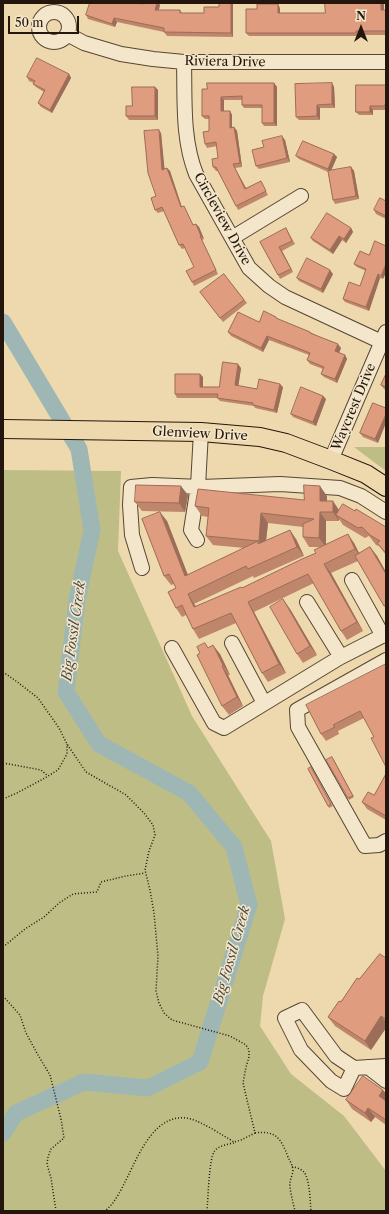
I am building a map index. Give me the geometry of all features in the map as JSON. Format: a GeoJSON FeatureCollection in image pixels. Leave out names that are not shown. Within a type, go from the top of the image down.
{"type":"FeatureCollection","features":[{"type":"Feature","properties":{"kind":"main road","name":"Glenview Drive"},"geometry":{"type":"LineString","coordinates":[[3,429],[201,432],[260,437],[286,443],[356,469],[386,487]]}},
{"type":"Feature","properties":{"kind":"street","name":"Riviera Drive"},"geometry":{"type":"LineString","coordinates":[[67,34],[84,43],[121,54],[184,62],[386,62]]}},
{"type":"Feature","properties":{"kind":"street","name":"Circleview Drive"},"geometry":{"type":"LineString","coordinates":[[184,62],[187,144],[191,160],[196,174],[249,268],[269,286],[285,297],[385,339]]}},
{"type":"Feature","properties":{"kind":"street"},"geometry":{"type":"LineString","coordinates":[[232,238],[302,196]]}},
{"type":"Feature","properties":{"kind":"street","name":"Waycrest Drive"},"geometry":{"type":"LineString","coordinates":[[331,460],[385,339]]}},
{"type":"Feature","properties":{"kind":"street"},"geometry":{"type":"LineString","coordinates":[[197,540],[191,530],[198,486],[201,432]]}},
{"type":"Feature","properties":{"kind":"street"},"geometry":{"type":"LineString","coordinates":[[347,491],[356,469]]}},
{"type":"Feature","properties":{"kind":"street"},"geometry":{"type":"LineString","coordinates":[[142,568],[132,534],[130,505],[131,487],[152,485],[198,486],[280,484],[340,488],[361,496],[386,512]]}},
{"type":"Feature","properties":{"kind":"street"},"geometry":{"type":"LineString","coordinates":[[172,648],[214,723],[224,728],[341,657],[384,635],[352,580]]}},
{"type":"Feature","properties":{"kind":"street"},"geometry":{"type":"LineString","coordinates":[[306,602],[341,657]]}},
{"type":"Feature","properties":{"kind":"street"},"geometry":{"type":"LineString","coordinates":[[232,643],[264,703]]}},
{"type":"Feature","properties":{"kind":"street"},"geometry":{"type":"LineString","coordinates":[[386,660],[297,710],[298,727],[365,846],[379,845],[386,842]]}},
{"type":"Feature","properties":{"kind":"street"},"geometry":{"type":"LineString","coordinates":[[386,1066],[361,1068],[344,1089],[331,1081],[300,1050],[285,1018],[302,1010],[336,1056],[361,1068],[386,1081]]}},
{"type":"Feature","properties":{"kind":"path"},"geometry":{"type":"LineString","coordinates":[[3,672],[38,698],[59,728],[67,744],[86,772],[126,796],[144,813],[153,825],[155,835],[144,870],[150,890],[154,913],[158,956],[156,991],[159,1003],[164,1012],[172,1020],[230,1036],[246,1045],[249,1050],[249,1057],[243,1082],[255,1133]]}},
{"type":"Feature","properties":{"kind":"path"},"geometry":{"type":"LineString","coordinates":[[3,799],[17,793],[58,770],[67,754],[67,744]]}},
{"type":"Feature","properties":{"kind":"path"},"geometry":{"type":"LineString","coordinates":[[3,763],[41,770],[48,776]]}},
{"type":"Feature","properties":{"kind":"path"},"geometry":{"type":"LineString","coordinates":[[3,947],[72,894],[97,892],[102,882],[145,873]]}},
{"type":"Feature","properties":{"kind":"path"},"geometry":{"type":"LineString","coordinates":[[3,996],[20,1015],[26,1033],[50,1075],[61,1119],[64,1138],[51,1149],[47,1164],[51,1178],[56,1211]]}},
{"type":"Feature","properties":{"kind":"path"},"geometry":{"type":"LineString","coordinates":[[105,1211],[111,1206],[123,1186],[150,1135],[170,1120],[180,1118],[192,1119],[234,1142]]}},
{"type":"Feature","properties":{"kind":"path"},"geometry":{"type":"LineString","coordinates":[[207,1211],[211,1164],[214,1152],[217,1149],[255,1133],[263,1132],[276,1136],[285,1148],[293,1171],[290,1186],[295,1211]]}},
{"type":"Feature","properties":{"kind":"path"},"geometry":{"type":"LineString","coordinates":[[292,1167],[300,1169],[305,1173],[308,1182],[311,1211]]}},
{"type":"Feature","properties":{"kind":"shaded area"},"geometry":{"type":"Polygon","coordinates":[[[354,447],[386,447],[386,471],[354,447]]]}},
{"type":"Feature","properties":{"kind":"shaded area"},"geometry":{"type":"Polygon","coordinates":[[[3,470],[121,471],[118,551],[192,716],[271,841],[285,919],[263,996],[260,1026],[291,1074],[344,1116],[386,1171],[386,1211],[3,1211],[3,470]]]}},
{"type":"Feature","properties":{"kind":"building"},"geometry":{"type":"Polygon","coordinates":[[[90,3],[157,3],[155,10],[180,10],[180,13],[204,13],[204,7],[219,7],[219,3],[231,3],[231,33],[164,32],[164,28],[114,18],[112,24],[86,15],[90,3]]]}},
{"type":"Feature","properties":{"kind":"building"},"geometry":{"type":"Polygon","coordinates":[[[325,3],[381,3],[381,10],[386,10],[386,31],[356,31],[356,33],[246,33],[246,9],[257,9],[257,4],[278,4],[278,13],[325,13],[325,3]]]}},
{"type":"Feature","properties":{"kind":"building"},"geometry":{"type":"Polygon","coordinates":[[[37,58],[69,74],[50,110],[38,103],[45,90],[33,84],[35,81],[27,77],[37,58]]]}},
{"type":"Feature","properties":{"kind":"building"},"geometry":{"type":"Polygon","coordinates":[[[207,83],[274,83],[274,123],[262,123],[262,105],[242,105],[242,96],[221,97],[221,111],[230,111],[230,128],[234,127],[240,163],[233,164],[245,189],[261,181],[266,191],[236,206],[216,167],[213,167],[212,159],[218,158],[216,142],[205,144],[203,132],[209,131],[209,116],[202,116],[202,89],[207,89],[207,83]]]}},
{"type":"Feature","properties":{"kind":"building"},"geometry":{"type":"Polygon","coordinates":[[[332,83],[332,104],[317,105],[317,116],[296,117],[295,84],[332,83]]]}},
{"type":"Feature","properties":{"kind":"building"},"geometry":{"type":"Polygon","coordinates":[[[356,85],[386,85],[385,106],[370,106],[370,112],[356,112],[356,85]]]}},
{"type":"Feature","properties":{"kind":"building"},"geometry":{"type":"Polygon","coordinates":[[[132,87],[155,87],[155,116],[126,116],[126,106],[132,106],[132,87]]]}},
{"type":"Feature","properties":{"kind":"building"},"geometry":{"type":"Polygon","coordinates":[[[159,130],[162,170],[167,168],[181,207],[184,206],[193,225],[196,224],[216,270],[192,282],[186,271],[194,267],[183,244],[179,245],[162,207],[155,210],[151,198],[156,196],[148,173],[144,131],[159,130]]]}},
{"type":"Feature","properties":{"kind":"building"},"geometry":{"type":"Polygon","coordinates":[[[282,136],[287,158],[256,166],[252,150],[264,147],[262,141],[282,136]]]}},
{"type":"Feature","properties":{"kind":"building"},"geometry":{"type":"Polygon","coordinates":[[[303,141],[334,154],[328,169],[296,156],[303,141]]]}},
{"type":"Feature","properties":{"kind":"building"},"geometry":{"type":"Polygon","coordinates":[[[351,167],[356,196],[333,200],[328,171],[351,167]]]}},
{"type":"Feature","properties":{"kind":"building"},"geometry":{"type":"Polygon","coordinates":[[[380,198],[386,201],[386,216],[374,210],[380,198]]]}},
{"type":"Feature","properties":{"kind":"building"},"geometry":{"type":"Polygon","coordinates":[[[327,213],[351,228],[344,239],[339,236],[330,250],[311,238],[327,213]]]}},
{"type":"Feature","properties":{"kind":"building"},"geometry":{"type":"Polygon","coordinates":[[[286,228],[292,241],[279,247],[291,269],[278,275],[260,242],[286,228]]]}},
{"type":"Feature","properties":{"kind":"building"},"geometry":{"type":"Polygon","coordinates":[[[375,241],[386,246],[386,264],[381,276],[378,274],[366,307],[343,299],[349,282],[360,286],[366,269],[354,264],[360,251],[369,255],[375,241]]]}},
{"type":"Feature","properties":{"kind":"building"},"geometry":{"type":"Polygon","coordinates":[[[307,258],[330,270],[321,289],[297,278],[307,258]]]}},
{"type":"Feature","properties":{"kind":"building"},"geometry":{"type":"Polygon","coordinates":[[[224,274],[244,300],[220,318],[200,292],[224,274]]]}},
{"type":"Feature","properties":{"kind":"building"},"geometry":{"type":"Polygon","coordinates":[[[264,311],[276,318],[338,344],[335,351],[345,355],[335,379],[321,374],[324,367],[307,360],[310,353],[267,336],[261,348],[228,332],[238,312],[259,322],[264,311]]]}},
{"type":"Feature","properties":{"kind":"building"},"geometry":{"type":"Polygon","coordinates":[[[223,362],[238,364],[235,385],[257,389],[259,379],[280,384],[274,410],[253,405],[253,403],[217,398],[218,394],[175,394],[175,374],[200,374],[200,387],[219,387],[223,362]]]}},
{"type":"Feature","properties":{"kind":"building"},"geometry":{"type":"Polygon","coordinates":[[[386,374],[386,387],[381,385],[386,374]]]}},
{"type":"Feature","properties":{"kind":"building"},"geometry":{"type":"Polygon","coordinates":[[[301,387],[323,396],[313,422],[291,414],[301,387]]]}},
{"type":"Feature","properties":{"kind":"building"},"geometry":{"type":"Polygon","coordinates":[[[373,403],[386,408],[386,414],[375,439],[360,433],[373,403]]]}},
{"type":"Feature","properties":{"kind":"building"},"geometry":{"type":"Polygon","coordinates":[[[136,485],[181,486],[179,503],[135,502],[136,485]]]}},
{"type":"Feature","properties":{"kind":"building"},"geometry":{"type":"Polygon","coordinates":[[[304,485],[320,486],[320,501],[333,501],[333,512],[320,512],[319,538],[303,537],[303,524],[314,519],[261,513],[259,541],[206,536],[209,508],[195,506],[198,489],[304,500],[304,485]]]}},
{"type":"Feature","properties":{"kind":"building"},"geometry":{"type":"Polygon","coordinates":[[[343,504],[355,511],[356,509],[386,527],[386,553],[377,543],[380,541],[370,535],[362,527],[358,528],[336,515],[343,504]]]}},
{"type":"Feature","properties":{"kind":"building"},"geometry":{"type":"Polygon","coordinates":[[[160,512],[185,576],[258,541],[258,544],[290,530],[297,547],[248,569],[246,566],[188,594],[194,607],[241,587],[242,588],[316,553],[314,550],[348,534],[355,549],[324,564],[357,622],[341,631],[308,574],[248,602],[279,664],[262,673],[231,613],[193,629],[182,605],[176,608],[168,592],[176,588],[169,574],[164,576],[142,519],[160,512]]]}},
{"type":"Feature","properties":{"kind":"building"},"geometry":{"type":"Polygon","coordinates":[[[370,547],[386,574],[386,605],[384,606],[355,556],[370,547]]]}},
{"type":"Feature","properties":{"kind":"building"},"geometry":{"type":"Polygon","coordinates":[[[283,599],[310,646],[297,654],[270,607],[283,599]]]}},
{"type":"Feature","properties":{"kind":"building"},"geometry":{"type":"Polygon","coordinates":[[[205,643],[208,648],[213,645],[237,697],[222,706],[197,655],[200,653],[197,647],[205,643]]]}},
{"type":"Feature","properties":{"kind":"building"},"geometry":{"type":"Polygon","coordinates":[[[386,664],[386,767],[371,738],[374,737],[360,711],[333,725],[335,727],[321,734],[306,705],[386,664]]]}},
{"type":"Feature","properties":{"kind":"building"},"geometry":{"type":"Polygon","coordinates":[[[332,757],[353,796],[348,798],[326,760],[332,757]]]}},
{"type":"Feature","properties":{"kind":"building"},"geometry":{"type":"Polygon","coordinates":[[[311,767],[331,804],[328,806],[308,769],[311,767]]]}},
{"type":"Feature","properties":{"kind":"building"},"geometry":{"type":"Polygon","coordinates":[[[386,774],[386,816],[362,802],[368,792],[374,795],[386,774]]]}},
{"type":"Feature","properties":{"kind":"building"},"geometry":{"type":"Polygon","coordinates":[[[380,954],[386,958],[386,1019],[381,1016],[365,1041],[328,1017],[339,1001],[341,1002],[357,978],[359,979],[380,954]]]}},
{"type":"Feature","properties":{"kind":"building"},"geometry":{"type":"Polygon","coordinates":[[[363,1076],[383,1090],[379,1096],[386,1101],[386,1120],[368,1108],[365,1113],[346,1100],[363,1076]]]}},
{"type":"Feature","properties":{"kind":"waterway","name":"Big Fossil Creek"},"geometry":{"type":"LineString","coordinates":[[3,322],[79,449],[92,530],[77,600],[66,692],[99,744],[189,793],[234,847],[249,905],[200,1062],[148,1088],[84,1082],[16,1113],[3,1133]]}}]}
